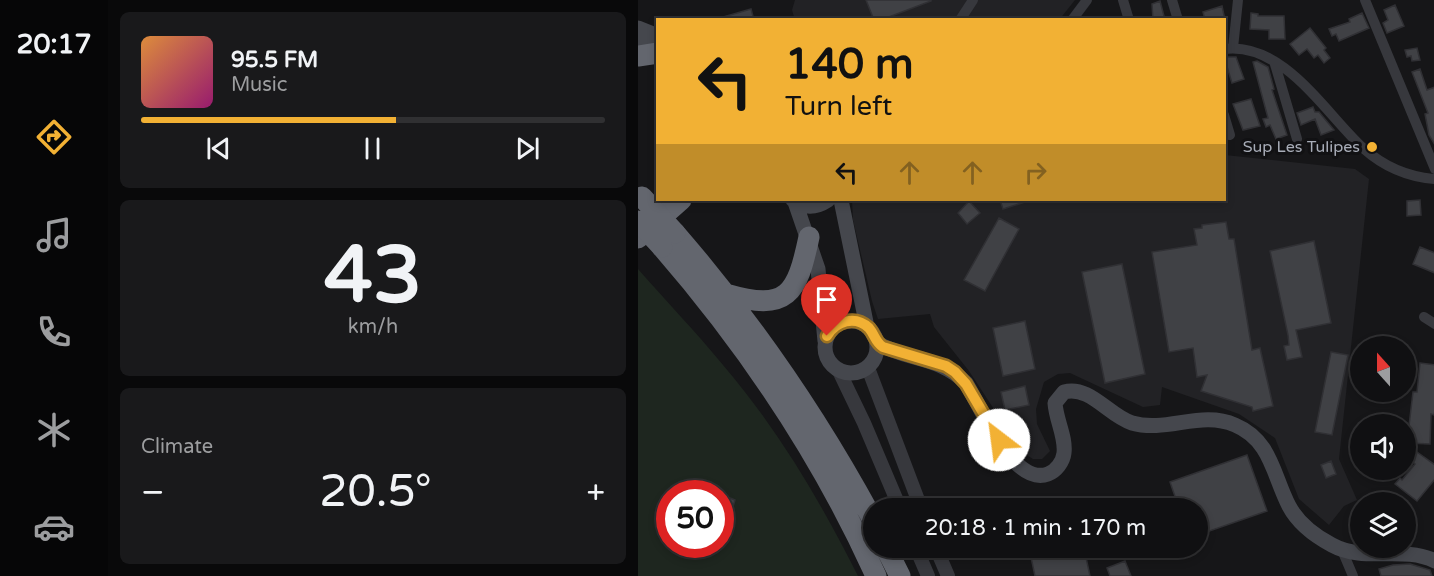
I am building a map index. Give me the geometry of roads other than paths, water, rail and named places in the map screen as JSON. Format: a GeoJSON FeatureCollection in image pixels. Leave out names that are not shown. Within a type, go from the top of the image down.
{"type":"FeatureCollection","features":[{"type":"Feature","properties":{"kind":"highway"},"geometry":{"type":"LineString","coordinates":[[638,56],[656,52]]}},
{"type":"Feature","properties":{"kind":"highway"},"geometry":{"type":"LineString","coordinates":[[640,195],[711,306],[762,375],[830,484],[876,576]]}},
{"type":"Feature","properties":{"kind":"highway"},"geometry":{"type":"LineString","coordinates":[[638,238],[680,201]]}},
{"type":"Feature","properties":{"kind":"highway"},"geometry":{"type":"LineString","coordinates":[[638,221],[668,240],[726,294],[812,415],[863,503]]}},
{"type":"Feature","properties":{"kind":"highway"},"geometry":{"type":"LineString","coordinates":[[726,294],[755,302],[769,301],[783,296],[794,287],[801,274],[809,237]]}},
{"type":"Feature","properties":{"kind":"highway"},"geometry":{"type":"LineString","coordinates":[[891,558],[900,576]]}},
{"type":"Feature","properties":{"kind":"main road"},"geometry":{"type":"LineString","coordinates":[[638,28],[656,35]]}},
{"type":"Feature","properties":{"kind":"main road"},"geometry":{"type":"LineString","coordinates":[[638,40],[656,50]]}},
{"type":"Feature","properties":{"kind":"main road"},"geometry":{"type":"LineString","coordinates":[[794,201],[813,207],[826,201]]}},
{"type":"Feature","properties":{"kind":"main road"},"geometry":{"type":"LineString","coordinates":[[794,201],[809,237],[821,285],[826,359],[839,371],[856,373],[871,364],[904,355]]}},
{"type":"Feature","properties":{"kind":"main road"},"geometry":{"type":"LineString","coordinates":[[841,201],[868,327],[877,343],[904,355],[946,366],[955,372],[974,397],[1013,462],[1027,474],[1044,476],[1051,473],[1062,462],[1064,448],[1055,403],[1060,394],[1071,390],[1085,394],[1119,418],[1141,425],[1207,418],[1236,425],[1262,446],[1271,459],[1290,508],[1299,520],[1320,538],[1342,550],[1368,554],[1414,554],[1434,561]]}},
{"type":"Feature","properties":{"kind":"main road"},"geometry":{"type":"LineString","coordinates":[[825,341],[830,331],[839,323],[857,322],[868,327]]}},
{"type":"Feature","properties":{"kind":"main road"},"geometry":{"type":"LineString","coordinates":[[871,364],[877,343]]}},
{"type":"Feature","properties":{"kind":"street"},"geometry":{"type":"LineString","coordinates":[[961,18],[972,0]]}},
{"type":"Feature","properties":{"kind":"street"},"geometry":{"type":"LineString","coordinates":[[1074,18],[1087,0]]}},
{"type":"Feature","properties":{"kind":"street"},"geometry":{"type":"LineString","coordinates":[[1123,0],[1128,18]]}},
{"type":"Feature","properties":{"kind":"street"},"geometry":{"type":"LineString","coordinates":[[1172,0],[1177,18]]}},
{"type":"Feature","properties":{"kind":"street"},"geometry":{"type":"LineString","coordinates":[[1238,0],[1228,48],[1274,61],[1323,103],[1363,148],[1381,162],[1409,174],[1434,179]]}},
{"type":"Feature","properties":{"kind":"street"},"geometry":{"type":"LineString","coordinates":[[1365,0],[1434,169]]}},
{"type":"Feature","properties":{"kind":"street"},"geometry":{"type":"LineString","coordinates":[[1274,61],[1297,139]]}},
{"type":"Feature","properties":{"kind":"street"},"geometry":{"type":"LineString","coordinates":[[1226,122],[1230,135]]}},
{"type":"Feature","properties":{"kind":"street"},"geometry":{"type":"LineString","coordinates":[[1424,318],[1434,324]]}},
{"type":"Feature","properties":{"kind":"street"},"geometry":{"type":"LineString","coordinates":[[871,364],[918,498]]}},
{"type":"Feature","properties":{"kind":"street"},"geometry":{"type":"LineString","coordinates":[[839,371],[896,498]]}},
{"type":"Feature","properties":{"kind":"street"},"geometry":{"type":"LineString","coordinates":[[1342,550],[1353,576]]}},
{"type":"Feature","properties":{"kind":"street"},"geometry":{"type":"LineString","coordinates":[[920,558],[928,576]]}},
{"type":"Feature","properties":{"kind":"street"},"geometry":{"type":"LineString","coordinates":[[940,558],[948,576]]}},
{"type":"Feature","properties":{"kind":"place","name":"Sup Les Tulipes"},"geometry":{"type":"Point","coordinates":[1372,147]}}]}
